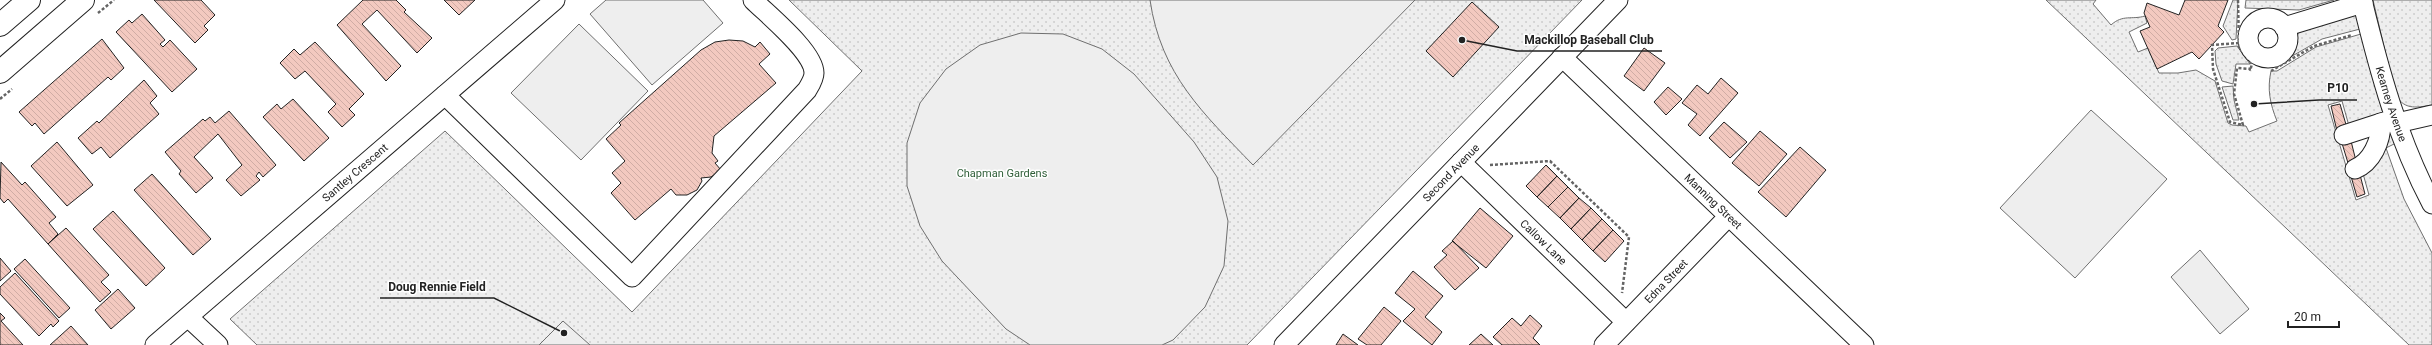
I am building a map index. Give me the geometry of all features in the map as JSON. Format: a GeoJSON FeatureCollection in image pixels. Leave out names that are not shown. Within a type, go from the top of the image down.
{"type":"FeatureCollection","features":[{"type":"Feature","properties":{"kind":"highway"},"geometry":{"type":"LineString","coordinates":[[0,25],[29,0]]}},
{"type":"Feature","properties":{"kind":"highway"},"geometry":{"type":"LineString","coordinates":[[0,72],[83,0]]}},
{"type":"Feature","properties":{"kind":"street","name":"Santley Crescent"},"geometry":{"type":"LineString","coordinates":[[155,345],[554,0]]}},
{"type":"Feature","properties":{"kind":"street"},"geometry":{"type":"LineString","coordinates":[[445,95],[632,277],[807,90],[812,81],[814,73],[808,56],[753,0]]}},
{"type":"Feature","properties":{"kind":"street","name":"Second Avenue"},"geometry":{"type":"LineString","coordinates":[[1284,345],[1618,0]]}},
{"type":"Feature","properties":{"kind":"street"},"geometry":{"type":"LineString","coordinates":[[2284,27],[2362,1]]}},
{"type":"Feature","properties":{"kind":"street","name":"Kearney Avenue"},"geometry":{"type":"LineString","coordinates":[[2362,1],[2391,122],[2432,204]]}},
{"type":"Feature","properties":{"kind":"street","name":"Manning Street"},"geometry":{"type":"LineString","coordinates":[[1562,57],[1728,217],[1864,345]]}},
{"type":"Feature","properties":{"kind":"street"},"geometry":{"type":"LineString","coordinates":[[2344,135],[2391,122],[2432,115]]}},
{"type":"Feature","properties":{"kind":"street"},"geometry":{"type":"LineString","coordinates":[[2354,168],[2364,165],[2372,156],[2378,140],[2391,122]]}},
{"type":"Feature","properties":{"kind":"street","name":"Callow Lane"},"geometry":{"type":"LineString","coordinates":[[1462,162],[1620,317]]}},
{"type":"Feature","properties":{"kind":"street","name":"Edna Street"},"geometry":{"type":"LineString","coordinates":[[1604,345],[1620,317],[1728,217]]}},
{"type":"Feature","properties":{"kind":"street"},"geometry":{"type":"LineString","coordinates":[[188,317],[218,345]]}},
{"type":"Feature","properties":{"kind":"path"},"geometry":{"type":"LineString","coordinates":[[2238,0],[2239,43],[2252,64],[2250,70],[2237,68],[2234,94],[2243,125],[2233,124],[2230,122],[2213,69],[2212,45],[2239,43]]}},
{"type":"Feature","properties":{"kind":"path"},"geometry":{"type":"LineString","coordinates":[[2271,71],[2314,46],[2370,30]]}},
{"type":"Feature","properties":{"kind":"path"},"geometry":{"type":"LineString","coordinates":[[1488,165],[1550,161],[1629,237],[1620,317]]}},
{"type":"Feature","properties":{"kind":"green space"},"geometry":{"type":"Polygon","coordinates":[[[606,0],[703,0],[723,23],[652,85],[590,14],[606,0]]]}},
{"type":"Feature","properties":{"kind":"green space","name":"Chapman Gardens"},"geometry":{"type":"Polygon","coordinates":[[[789,0],[1582,0],[1247,345],[257,345],[230,319],[445,131],[632,312],[862,71],[789,0]]]}},
{"type":"Feature","properties":{"kind":"green space"},"geometry":{"type":"Polygon","coordinates":[[[1150,0],[1415,0],[1253,165],[1201,110],[1174,71],[1164,50],[1156,26],[1150,0]]]}},
{"type":"Feature","properties":{"kind":"green space"},"geometry":{"type":"Polygon","coordinates":[[[2046,0],[2096,0],[2093,4],[2111,25],[2124,18],[2145,16],[2147,23],[2129,32],[2138,52],[2148,48],[2159,73],[2178,73],[2196,70],[2215,81],[2228,123],[2232,125],[2246,126],[2249,132],[2277,121],[2270,96],[2269,84],[2271,71],[2277,71],[2316,47],[2361,34],[2384,117],[2349,126],[2342,101],[2328,105],[2356,200],[2369,195],[2362,170],[2387,122],[2396,143],[2386,148],[2404,199],[2432,253],[2432,345],[2409,345],[2046,0]]]}},
{"type":"Feature","properties":{"kind":"green space"},"geometry":{"type":"Polygon","coordinates":[[[2233,0],[2238,0],[2236,39],[2232,40],[2223,26],[2233,0]]]}},
{"type":"Feature","properties":{"kind":"green space"},"geometry":{"type":"Polygon","coordinates":[[[2246,0],[2334,0],[2299,10],[2245,8],[2246,0]]]}},
{"type":"Feature","properties":{"kind":"green space"},"geometry":{"type":"Polygon","coordinates":[[[2373,0],[2432,0],[2432,105],[2415,107],[2406,105],[2398,99],[2395,93],[2373,0]]]}},
{"type":"Feature","properties":{"kind":"green space"},"geometry":{"type":"Polygon","coordinates":[[[2357,14],[2360,29],[2322,39],[2273,67],[2275,62],[2288,54],[2300,29],[2357,14]]]}},
{"type":"Feature","properties":{"kind":"green space"},"geometry":{"type":"Polygon","coordinates":[[[579,24],[648,91],[581,160],[511,93],[579,24]]]}},
{"type":"Feature","properties":{"kind":"green space"},"geometry":{"type":"Polygon","coordinates":[[[1021,33],[1063,34],[1102,49],[1134,74],[1194,142],[1217,177],[1228,221],[1224,266],[1205,307],[1173,340],[1162,345],[1030,345],[1006,329],[942,261],[920,226],[907,186],[907,143],[920,103],[946,69],[980,45],[1021,33]]]}},
{"type":"Feature","properties":{"kind":"green space"},"geometry":{"type":"Polygon","coordinates":[[[2237,46],[2250,64],[2236,64],[2233,84],[2222,81],[2216,64],[2215,51],[2218,48],[2237,46]]]}},
{"type":"Feature","properties":{"kind":"green space"},"geometry":{"type":"Polygon","coordinates":[[[2233,86],[2234,100],[2239,120],[2233,120],[2222,87],[2233,86]]]}},
{"type":"Feature","properties":{"kind":"green space"},"geometry":{"type":"Polygon","coordinates":[[[2091,110],[2167,179],[2075,278],[2000,208],[2091,110]]]}},
{"type":"Feature","properties":{"kind":"green space"},"geometry":{"type":"Polygon","coordinates":[[[2200,250],[2249,309],[2220,334],[2171,277],[2200,250]]]}},
{"type":"Feature","properties":{"kind":"green space"},"geometry":{"type":"Polygon","coordinates":[[[563,321],[590,345],[539,345],[563,321]]]}},
{"type":"Feature","properties":{"kind":"building"},"geometry":{"type":"Polygon","coordinates":[[[154,0],[201,0],[215,15],[204,26],[208,30],[195,43],[154,0]]]}},
{"type":"Feature","properties":{"kind":"building"},"geometry":{"type":"Polygon","coordinates":[[[363,0],[396,0],[406,10],[404,12],[432,38],[417,53],[377,10],[362,24],[401,66],[386,81],[337,25],[363,0]]]}},
{"type":"Feature","properties":{"kind":"building"},"geometry":{"type":"Polygon","coordinates":[[[444,0],[475,0],[459,15],[444,0]]]}},
{"type":"Feature","properties":{"kind":"building"},"geometry":{"type":"Polygon","coordinates":[[[2185,0],[2228,0],[2218,26],[2224,32],[2199,59],[2192,52],[2157,69],[2140,31],[2150,27],[2144,13],[2147,3],[2179,15],[2185,0]]]}},
{"type":"Feature","properties":{"kind":"building"},"geometry":{"type":"Polygon","coordinates":[[[1472,2],[1499,27],[1453,77],[1426,51],[1472,2]]]}},
{"type":"Feature","properties":{"kind":"building"},"geometry":{"type":"Polygon","coordinates":[[[142,14],[165,40],[160,44],[163,47],[170,40],[197,69],[172,92],[116,32],[129,20],[132,23],[142,14]]]}},
{"type":"Feature","properties":{"kind":"building"},"geometry":{"type":"Polygon","coordinates":[[[102,39],[124,68],[111,80],[108,77],[44,134],[35,123],[32,126],[19,112],[102,39]]]}},
{"type":"Feature","properties":{"kind":"building"},"geometry":{"type":"Polygon","coordinates":[[[729,40],[743,41],[755,47],[760,42],[770,54],[759,64],[776,83],[714,136],[712,153],[718,161],[715,163],[721,170],[711,177],[701,178],[702,181],[697,190],[687,195],[676,195],[671,189],[635,220],[611,193],[621,183],[612,173],[625,161],[606,139],[621,125],[619,123],[701,50],[715,42],[729,40]]]}},
{"type":"Feature","properties":{"kind":"building"},"geometry":{"type":"Polygon","coordinates":[[[315,42],[364,94],[349,109],[355,115],[342,127],[328,112],[336,104],[305,71],[295,79],[280,63],[294,49],[300,55],[315,42]]]}},
{"type":"Feature","properties":{"kind":"building"},"geometry":{"type":"Polygon","coordinates":[[[1644,48],[1665,63],[1644,91],[1624,76],[1644,48]]]}},
{"type":"Feature","properties":{"kind":"building"},"geometry":{"type":"Polygon","coordinates":[[[1721,78],[1738,93],[1700,136],[1688,125],[1697,114],[1682,103],[1697,85],[1708,94],[1721,78]]]}},
{"type":"Feature","properties":{"kind":"building"},"geometry":{"type":"Polygon","coordinates":[[[144,80],[157,96],[150,103],[159,114],[110,158],[101,147],[92,154],[78,138],[97,121],[99,123],[144,80]]]}},
{"type":"Feature","properties":{"kind":"building"},"geometry":{"type":"Polygon","coordinates":[[[1668,87],[1682,99],[1666,115],[1654,102],[1668,87]]]}},
{"type":"Feature","properties":{"kind":"building"},"geometry":{"type":"Polygon","coordinates":[[[293,99],[329,138],[304,161],[263,117],[277,104],[281,109],[293,99]]]}},
{"type":"Feature","properties":{"kind":"building"},"geometry":{"type":"Polygon","coordinates":[[[2340,104],[2347,128],[2337,131],[2331,106],[2340,104]]]}},
{"type":"Feature","properties":{"kind":"building"},"geometry":{"type":"Polygon","coordinates":[[[229,111],[276,165],[263,177],[259,172],[256,176],[260,180],[241,196],[226,180],[242,165],[218,134],[194,157],[213,178],[196,193],[179,174],[181,171],[165,152],[203,119],[205,121],[210,117],[215,123],[229,111]]]}},
{"type":"Feature","properties":{"kind":"building"},"geometry":{"type":"Polygon","coordinates":[[[1724,122],[1747,142],[1730,158],[1709,138],[1724,122]]]}},
{"type":"Feature","properties":{"kind":"building"},"geometry":{"type":"Polygon","coordinates":[[[1760,131],[1787,154],[1759,186],[1732,163],[1760,131]]]}},
{"type":"Feature","properties":{"kind":"building"},"geometry":{"type":"Polygon","coordinates":[[[2350,137],[2356,161],[2348,163],[2341,140],[2350,137]]]}},
{"type":"Feature","properties":{"kind":"building"},"geometry":{"type":"Polygon","coordinates":[[[57,142],[93,185],[67,206],[31,166],[57,142]]]}},
{"type":"Feature","properties":{"kind":"building"},"geometry":{"type":"Polygon","coordinates":[[[1800,147],[1826,170],[1786,217],[1758,192],[1800,147]]]}},
{"type":"Feature","properties":{"kind":"building"},"geometry":{"type":"Polygon","coordinates":[[[1,162],[22,185],[25,182],[56,217],[49,223],[58,234],[48,244],[8,199],[4,203],[0,198],[1,162]]]}},
{"type":"Feature","properties":{"kind":"building"},"geometry":{"type":"Polygon","coordinates":[[[1546,165],[1557,176],[1537,197],[1526,186],[1546,165]]]}},
{"type":"Feature","properties":{"kind":"building"},"geometry":{"type":"Polygon","coordinates":[[[2359,171],[2365,194],[2357,197],[2350,173],[2359,171]]]}},
{"type":"Feature","properties":{"kind":"building"},"geometry":{"type":"Polygon","coordinates":[[[152,174],[211,239],[193,255],[134,190],[152,174]]]}},
{"type":"Feature","properties":{"kind":"building"},"geometry":{"type":"Polygon","coordinates":[[[1557,176],[1568,187],[1548,207],[1537,197],[1557,176]]]}},
{"type":"Feature","properties":{"kind":"building"},"geometry":{"type":"Polygon","coordinates":[[[1568,187],[1579,198],[1560,218],[1548,207],[1568,187]]]}},
{"type":"Feature","properties":{"kind":"building"},"geometry":{"type":"Polygon","coordinates":[[[1579,198],[1591,208],[1571,229],[1560,218],[1579,198]]]}},
{"type":"Feature","properties":{"kind":"building"},"geometry":{"type":"Polygon","coordinates":[[[1480,208],[1513,236],[1486,268],[1452,241],[1480,208]]]}},
{"type":"Feature","properties":{"kind":"building"},"geometry":{"type":"Polygon","coordinates":[[[1591,208],[1602,219],[1582,240],[1571,229],[1591,208]]]}},
{"type":"Feature","properties":{"kind":"building"},"geometry":{"type":"Polygon","coordinates":[[[113,211],[165,268],[146,286],[93,229],[113,211]]]}},
{"type":"Feature","properties":{"kind":"building"},"geometry":{"type":"Polygon","coordinates":[[[1602,219],[1613,230],[1593,251],[1582,240],[1602,219]]]}},
{"type":"Feature","properties":{"kind":"building"},"geometry":{"type":"Polygon","coordinates":[[[66,228],[109,275],[101,282],[111,292],[100,302],[48,244],[66,228]]]}},
{"type":"Feature","properties":{"kind":"building"},"geometry":{"type":"Polygon","coordinates":[[[1613,230],[1624,241],[1605,262],[1593,251],[1613,230]]]}},
{"type":"Feature","properties":{"kind":"building"},"geometry":{"type":"Polygon","coordinates":[[[1453,241],[1479,268],[1455,290],[1434,267],[1447,255],[1442,251],[1453,241]]]}},
{"type":"Feature","properties":{"kind":"building"},"geometry":{"type":"Polygon","coordinates":[[[0,258],[11,271],[0,281],[0,258]]]}},
{"type":"Feature","properties":{"kind":"building"},"geometry":{"type":"Polygon","coordinates":[[[25,259],[70,308],[59,318],[14,269],[25,259]]]}},
{"type":"Feature","properties":{"kind":"building"},"geometry":{"type":"Polygon","coordinates":[[[1413,271],[1443,296],[1425,317],[1442,332],[1432,345],[1403,321],[1415,309],[1395,293],[1413,271]]]}},
{"type":"Feature","properties":{"kind":"building"},"geometry":{"type":"Polygon","coordinates":[[[15,273],[59,321],[53,327],[51,324],[39,336],[0,294],[0,287],[15,273]]]}},
{"type":"Feature","properties":{"kind":"building"},"geometry":{"type":"Polygon","coordinates":[[[118,289],[135,308],[111,329],[95,310],[118,289]]]}},
{"type":"Feature","properties":{"kind":"building"},"geometry":{"type":"Polygon","coordinates":[[[1384,307],[1401,321],[1381,345],[1367,345],[1358,339],[1384,307]]]}},
{"type":"Feature","properties":{"kind":"building"},"geometry":{"type":"Polygon","coordinates":[[[0,313],[5,318],[1,321],[23,345],[0,345],[0,313]]]}},
{"type":"Feature","properties":{"kind":"building"},"geometry":{"type":"Polygon","coordinates":[[[1530,315],[1542,326],[1533,338],[1540,345],[1502,345],[1493,337],[1512,318],[1521,326],[1530,315]]]}},
{"type":"Feature","properties":{"kind":"building"},"geometry":{"type":"Polygon","coordinates":[[[71,326],[88,345],[50,345],[71,326]]]}},
{"type":"Feature","properties":{"kind":"building"},"geometry":{"type":"Polygon","coordinates":[[[1343,334],[1358,345],[1336,345],[1343,334]]]}},
{"type":"Feature","properties":{"kind":"building"},"geometry":{"type":"Polygon","coordinates":[[[1481,334],[1493,345],[1469,345],[1481,334]]]}},
{"type":"Feature","properties":{"kind":"place","name":"Mackillop Baseball Club"},"geometry":{"type":"Point","coordinates":[1462,40]}},
{"type":"Feature","properties":{"kind":"place","name":"P10"},"geometry":{"type":"Point","coordinates":[2254,104]}},
{"type":"Feature","properties":{"kind":"place","name":"Doug Rennie Field"},"geometry":{"type":"Point","coordinates":[564,333]}}]}
